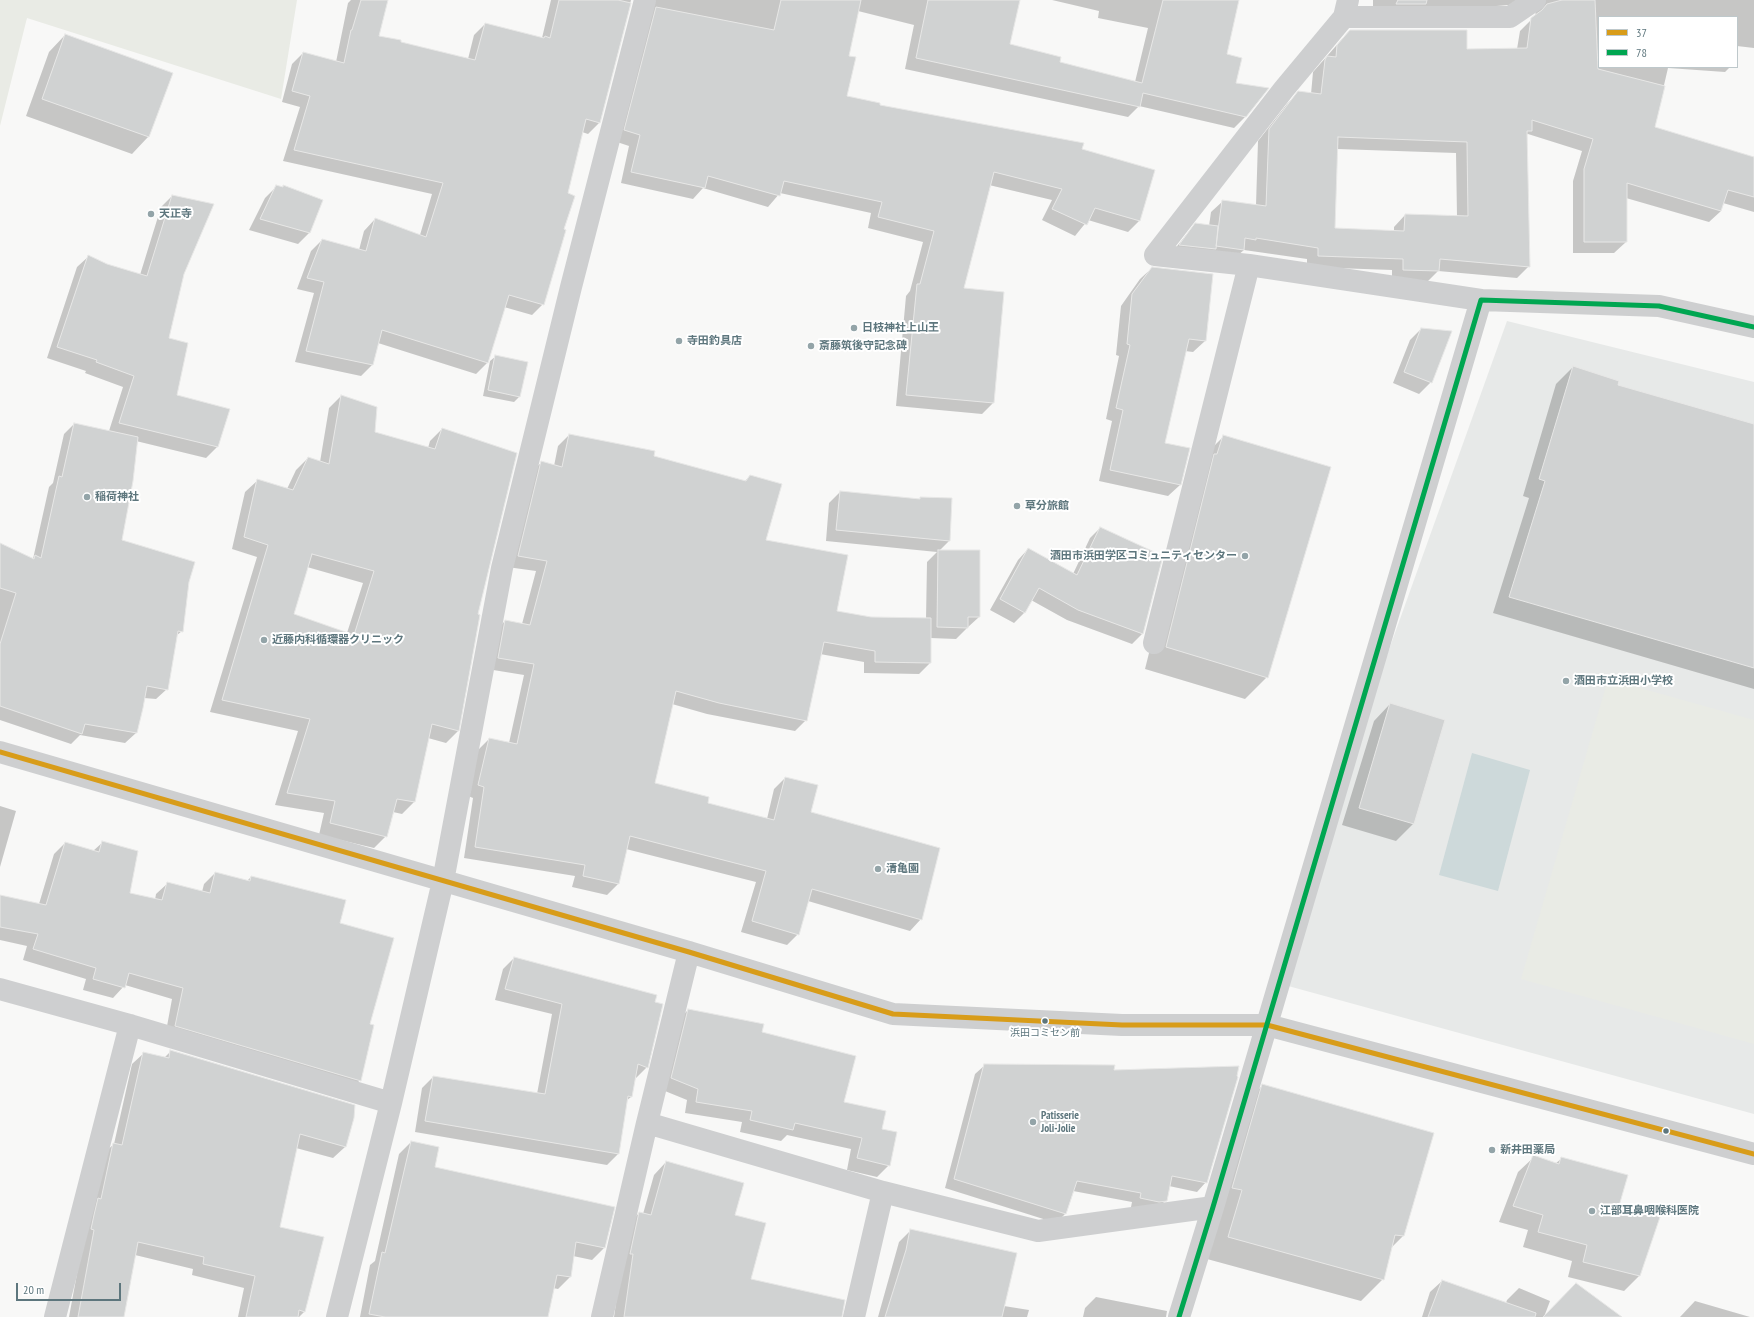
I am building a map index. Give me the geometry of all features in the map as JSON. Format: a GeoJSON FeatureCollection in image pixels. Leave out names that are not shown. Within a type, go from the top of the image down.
{"type":"FeatureCollection","features":[{"type":"Feature","properties":{"kind":"street"},"geometry":{"type":"LineString","coordinates":[[337,1317],[391,1103],[443,881],[502,568],[571,287],[645,0]]}},
{"type":"Feature","properties":{"kind":"street"},"geometry":{"type":"LineString","coordinates":[[1535,0],[1510,17],[1346,8],[1155,255],[1249,266],[1481,300],[1659,306],[1754,327]]}},
{"type":"Feature","properties":{"kind":"street"},"geometry":{"type":"LineString","coordinates":[[1154,643],[1249,266]]}},
{"type":"Feature","properties":{"kind":"street"},"geometry":{"type":"LineString","coordinates":[[1179,1317],[1213,1207],[1481,300]]}},
{"type":"Feature","properties":{"kind":"street"},"geometry":{"type":"LineString","coordinates":[[0,752],[689,952],[893,1014],[1122,1025],[1267,1025],[1754,1154]]}},
{"type":"Feature","properties":{"kind":"street"},"geometry":{"type":"LineString","coordinates":[[602,1317],[647,1123],[689,952]]}},
{"type":"Feature","properties":{"kind":"street"},"geometry":{"type":"LineString","coordinates":[[0,989],[391,1103]]}},
{"type":"Feature","properties":{"kind":"street"},"geometry":{"type":"LineString","coordinates":[[55,1317],[130,1026]]}},
{"type":"Feature","properties":{"kind":"street"},"geometry":{"type":"LineString","coordinates":[[647,1123],[883,1192],[1038,1231],[1213,1207]]}},
{"type":"Feature","properties":{"kind":"street"},"geometry":{"type":"LineString","coordinates":[[854,1317],[883,1192]]}},
{"type":"Feature","properties":{"kind":"shaded area"},"geometry":{"type":"Polygon","coordinates":[[[0,0],[297,0],[281,99],[27,18],[0,126],[0,0]]]}},
{"type":"Feature","properties":{"kind":"shaded area","name":"酒田市立浜田小学校"},"geometry":{"type":"Polygon","coordinates":[[[1507,321],[1754,382],[1754,1114],[1270,981],[1507,321]]]}},
{"type":"Feature","properties":{"kind":"shaded area"},"geometry":{"type":"Polygon","coordinates":[[[1608,679],[1754,720],[1754,1044],[1521,979],[1608,679]]]}},
{"type":"Feature","properties":{"kind":"shaded area"},"geometry":{"type":"Polygon","coordinates":[[[1472,753],[1530,770],[1498,891],[1439,875],[1472,753]]]}},
{"type":"Feature","properties":{"kind":"building"},"geometry":{"type":"Polygon","coordinates":[[[361,0],[388,0],[379,36],[401,40],[401,42],[475,60],[485,23],[544,38],[545,36],[550,38],[559,0],[618,0],[631,3],[600,123],[586,119],[568,193],[575,196],[564,229],[566,230],[544,305],[509,295],[488,363],[382,330],[373,365],[306,351],[324,282],[307,278],[322,239],[366,251],[375,218],[426,237],[443,183],[294,150],[310,96],[292,91],[303,52],[344,63],[351,30],[361,0]]]}},
{"type":"Feature","properties":{"kind":"building"},"geometry":{"type":"Polygon","coordinates":[[[781,0],[861,0],[849,56],[856,57],[847,96],[880,103],[880,105],[1084,143],[1082,149],[1155,170],[1140,221],[1095,208],[1087,225],[1052,209],[1062,189],[994,172],[964,288],[1004,292],[994,403],[906,395],[917,284],[920,284],[934,231],[878,217],[882,202],[784,181],[780,196],[708,176],[705,188],[631,172],[640,135],[624,130],[656,7],[774,30],[781,0]]]}},
{"type":"Feature","properties":{"kind":"building"},"geometry":{"type":"Polygon","coordinates":[[[928,0],[1020,0],[1010,44],[1061,57],[1060,62],[1142,83],[1163,0],[1239,0],[1227,54],[1242,58],[1236,83],[1269,88],[1246,117],[1143,93],[1140,107],[916,58],[928,0]]]}},
{"type":"Feature","properties":{"kind":"building"},"geometry":{"type":"Polygon","coordinates":[[[1398,0],[1427,0],[1426,4],[1396,4],[1398,0]]]}},
{"type":"Feature","properties":{"kind":"building"},"geometry":{"type":"Polygon","coordinates":[[[1562,0],[1595,0],[1598,69],[1665,86],[1655,127],[1754,157],[1754,197],[1728,190],[1721,211],[1627,183],[1627,242],[1584,242],[1584,169],[1593,139],[1532,120],[1532,131],[1527,131],[1530,267],[1440,259],[1439,271],[1403,270],[1403,259],[1318,256],[1318,248],[1256,238],[1256,240],[1245,238],[1244,250],[1216,246],[1222,200],[1266,206],[1269,129],[1298,91],[1321,94],[1325,60],[1327,56],[1336,57],[1337,45],[1350,30],[1467,30],[1467,49],[1527,48],[1531,18],[1542,10],[1547,4],[1562,0]],[[1338,137],[1335,228],[1404,231],[1405,214],[1468,216],[1467,142],[1338,137]]]}},
{"type":"Feature","properties":{"kind":"building"},"geometry":{"type":"Polygon","coordinates":[[[65,34],[173,73],[149,137],[42,99],[65,34]]]}},
{"type":"Feature","properties":{"kind":"building"},"geometry":{"type":"Polygon","coordinates":[[[276,185],[283,187],[283,185],[323,200],[310,233],[260,219],[276,185]]]}},
{"type":"Feature","properties":{"kind":"building"},"geometry":{"type":"Polygon","coordinates":[[[172,195],[214,204],[184,274],[169,338],[188,343],[177,395],[230,409],[218,447],[119,423],[134,376],[96,362],[97,360],[57,347],[88,255],[107,264],[147,276],[172,195]]]}},
{"type":"Feature","properties":{"kind":"building"},"geometry":{"type":"Polygon","coordinates":[[[1195,223],[1218,226],[1216,249],[1179,245],[1195,223]]]}},
{"type":"Feature","properties":{"kind":"building"},"geometry":{"type":"Polygon","coordinates":[[[1152,267],[1213,274],[1206,341],[1189,339],[1165,443],[1190,448],[1181,485],[1110,470],[1123,410],[1116,408],[1130,345],[1127,344],[1132,294],[1152,267]]]}},
{"type":"Feature","properties":{"kind":"building"},"geometry":{"type":"Polygon","coordinates":[[[1421,328],[1452,331],[1432,383],[1404,372],[1421,328]]]}},
{"type":"Feature","properties":{"kind":"building"},"geometry":{"type":"Polygon","coordinates":[[[495,355],[528,362],[520,397],[488,390],[495,355]]]}},
{"type":"Feature","properties":{"kind":"building","name":"酒田市立浜田小学校"},"geometry":{"type":"Polygon","coordinates":[[[1573,366],[1619,381],[1618,385],[1754,424],[1754,668],[1509,597],[1545,481],[1539,479],[1573,366]]]}},
{"type":"Feature","properties":{"kind":"building"},"geometry":{"type":"Polygon","coordinates":[[[341,395],[377,407],[375,432],[435,449],[442,428],[517,453],[478,614],[480,615],[459,731],[432,724],[415,802],[397,799],[387,837],[330,823],[335,801],[287,793],[310,719],[222,700],[268,545],[244,537],[257,479],[293,490],[308,457],[329,464],[341,395]],[[312,554],[294,614],[354,635],[374,571],[312,554]]]}},
{"type":"Feature","properties":{"kind":"building"},"geometry":{"type":"Polygon","coordinates":[[[74,423],[138,437],[133,481],[122,540],[195,562],[189,582],[183,632],[178,631],[168,690],[147,686],[137,733],[85,724],[82,734],[0,706],[0,644],[16,593],[0,588],[0,543],[34,559],[35,555],[41,558],[59,476],[62,477],[74,423]]]}},
{"type":"Feature","properties":{"kind":"building"},"geometry":{"type":"Polygon","coordinates":[[[569,434],[655,451],[654,456],[746,481],[750,475],[782,484],[766,540],[848,555],[837,611],[871,617],[931,618],[931,663],[875,662],[875,651],[824,642],[807,721],[719,703],[676,691],[655,783],[709,797],[708,803],[774,820],[785,777],[818,785],[811,812],[940,848],[922,920],[812,889],[799,935],[752,921],[766,871],[630,836],[619,884],[583,876],[585,865],[475,847],[484,787],[478,785],[489,738],[517,744],[534,664],[498,658],[505,620],[530,625],[547,561],[518,556],[541,461],[562,467],[569,434]]]}},
{"type":"Feature","properties":{"kind":"building","name":"酒田市浜田学区コミュニティセンター"},"geometry":{"type":"Polygon","coordinates":[[[1223,435],[1331,467],[1268,678],[1166,647],[1214,454],[1217,454],[1223,435]]]}},
{"type":"Feature","properties":{"kind":"building"},"geometry":{"type":"Polygon","coordinates":[[[840,491],[920,499],[920,497],[952,498],[950,541],[836,530],[840,491]]]}},
{"type":"Feature","properties":{"kind":"building"},"geometry":{"type":"Polygon","coordinates":[[[1100,527],[1163,556],[1143,634],[1078,610],[1039,588],[1025,613],[1000,599],[1028,548],[1077,575],[1100,527]]]}},
{"type":"Feature","properties":{"kind":"building"},"geometry":{"type":"Polygon","coordinates":[[[938,550],[980,550],[980,617],[968,617],[968,628],[937,627],[938,550]]]}},
{"type":"Feature","properties":{"kind":"building"},"geometry":{"type":"Polygon","coordinates":[[[1390,703],[1445,720],[1414,824],[1359,808],[1390,703]]]}},
{"type":"Feature","properties":{"kind":"building"},"geometry":{"type":"Polygon","coordinates":[[[102,841],[138,851],[130,893],[162,900],[167,882],[210,893],[215,872],[250,881],[251,876],[346,900],[340,923],[394,938],[370,1024],[374,1025],[361,1081],[175,1026],[183,988],[129,973],[125,988],[93,979],[96,968],[33,949],[38,934],[0,927],[0,895],[46,905],[65,842],[99,852],[102,841]]]}},
{"type":"Feature","properties":{"kind":"building"},"geometry":{"type":"Polygon","coordinates":[[[514,957],[657,995],[655,1002],[663,1004],[648,1068],[638,1064],[632,1097],[628,1096],[619,1154],[425,1121],[433,1076],[545,1094],[562,1004],[505,989],[514,957]]]}},
{"type":"Feature","properties":{"kind":"building"},"geometry":{"type":"Polygon","coordinates":[[[688,1009],[764,1024],[762,1032],[856,1056],[844,1102],[886,1111],[882,1129],[897,1132],[890,1166],[857,1158],[862,1138],[795,1123],[793,1130],[750,1120],[752,1111],[696,1102],[698,1089],[671,1078],[688,1009]]]}},
{"type":"Feature","properties":{"kind":"building"},"geometry":{"type":"Polygon","coordinates":[[[170,1050],[355,1105],[354,1118],[346,1147],[300,1134],[280,1227],[324,1237],[305,1312],[299,1310],[298,1317],[246,1317],[255,1276],[203,1264],[204,1257],[138,1242],[124,1317],[78,1317],[94,1230],[91,1229],[98,1198],[101,1199],[113,1143],[122,1145],[143,1052],[169,1058],[170,1050]]]}},
{"type":"Feature","properties":{"kind":"building"},"geometry":{"type":"Polygon","coordinates":[[[984,1064],[1115,1065],[1114,1070],[1239,1066],[1238,1077],[1207,1183],[1172,1176],[1167,1201],[1159,1202],[1140,1198],[1141,1193],[1077,1181],[1066,1214],[954,1179],[984,1064]]]}},
{"type":"Feature","properties":{"kind":"building"},"geometry":{"type":"Polygon","coordinates":[[[1262,1084],[1434,1133],[1404,1236],[1395,1235],[1384,1280],[1228,1237],[1242,1190],[1232,1188],[1262,1084]]]}},
{"type":"Feature","properties":{"kind":"building"},"geometry":{"type":"Polygon","coordinates":[[[411,1141],[439,1147],[435,1167],[615,1207],[605,1248],[576,1242],[571,1277],[557,1275],[548,1317],[385,1317],[369,1314],[382,1252],[385,1253],[411,1141]]]}},
{"type":"Feature","properties":{"kind":"building","name":"江部耳鼻咽喉科医院"},"geometry":{"type":"Polygon","coordinates":[[[1533,1155],[1559,1164],[1561,1157],[1628,1175],[1619,1206],[1660,1217],[1640,1276],[1583,1262],[1587,1245],[1538,1232],[1543,1215],[1513,1206],[1533,1155]]]}},
{"type":"Feature","properties":{"kind":"building"},"geometry":{"type":"Polygon","coordinates":[[[666,1161],[744,1183],[735,1215],[766,1223],[751,1279],[845,1300],[842,1317],[624,1317],[633,1254],[630,1254],[639,1212],[651,1215],[666,1161]]]}},
{"type":"Feature","properties":{"kind":"building"},"geometry":{"type":"Polygon","coordinates":[[[910,1229],[1017,1253],[1002,1317],[885,1317],[906,1250],[910,1229]]]}},
{"type":"Feature","properties":{"kind":"building"},"geometry":{"type":"Polygon","coordinates":[[[1442,1280],[1536,1313],[1535,1317],[1428,1317],[1442,1280]]]}},
{"type":"Feature","properties":{"kind":"building"},"geometry":{"type":"Polygon","coordinates":[[[1576,1283],[1622,1317],[1543,1317],[1576,1283]]]}},
{"type":"Feature","properties":{"kind":"transit line","name":"78"},"geometry":{"type":"LineString","coordinates":[[1179,1317],[1213,1207],[1481,300],[1659,306],[1754,327]]}},
{"type":"Feature","properties":{"kind":"transit line","name":"37"},"geometry":{"type":"LineString","coordinates":[[0,752],[689,952],[893,1014],[1122,1025],[1267,1025],[1754,1154]]}},
{"type":"Feature","properties":{"kind":"place","name":"天正寺"},"geometry":{"type":"Point","coordinates":[151,214]}},
{"type":"Feature","properties":{"kind":"place","name":"日枝神社上山王"},"geometry":{"type":"Point","coordinates":[854,328]}},
{"type":"Feature","properties":{"kind":"place","name":"寺田釣具店"},"geometry":{"type":"Point","coordinates":[679,341]}},
{"type":"Feature","properties":{"kind":"place","name":"斎藤筑後守記念碑"},"geometry":{"type":"Point","coordinates":[811,346]}},
{"type":"Feature","properties":{"kind":"place","name":"稲荷神社"},"geometry":{"type":"Point","coordinates":[87,497]}},
{"type":"Feature","properties":{"kind":"place","name":"草分旅館"},"geometry":{"type":"Point","coordinates":[1017,506]}},
{"type":"Feature","properties":{"kind":"place","name":"酒田市浜田学区コミュニティセンター"},"geometry":{"type":"Point","coordinates":[1245,556]}},
{"type":"Feature","properties":{"kind":"place","name":"近藤内科循環器クリニック"},"geometry":{"type":"Point","coordinates":[264,640]}},
{"type":"Feature","properties":{"kind":"place","name":"酒田市立浜田小学校"},"geometry":{"type":"Point","coordinates":[1566,681]}},
{"type":"Feature","properties":{"kind":"place","name":"清亀園"},"geometry":{"type":"Point","coordinates":[878,869]}},
{"type":"Feature","properties":{"kind":"place","name":"浜田コミセン前"},"geometry":{"type":"Point","coordinates":[1045,1021]}},
{"type":"Feature","properties":{"kind":"place","name":"Patisserie Joli-Jolie"},"geometry":{"type":"Point","coordinates":[1033,1122]}},
{"type":"Feature","properties":{"kind":"place","name":"新井田薬局"},"geometry":{"type":"Point","coordinates":[1492,1150]}},
{"type":"Feature","properties":{"kind":"place","name":"江部耳鼻咽喉科医院"},"geometry":{"type":"Point","coordinates":[1592,1211]}}]}
